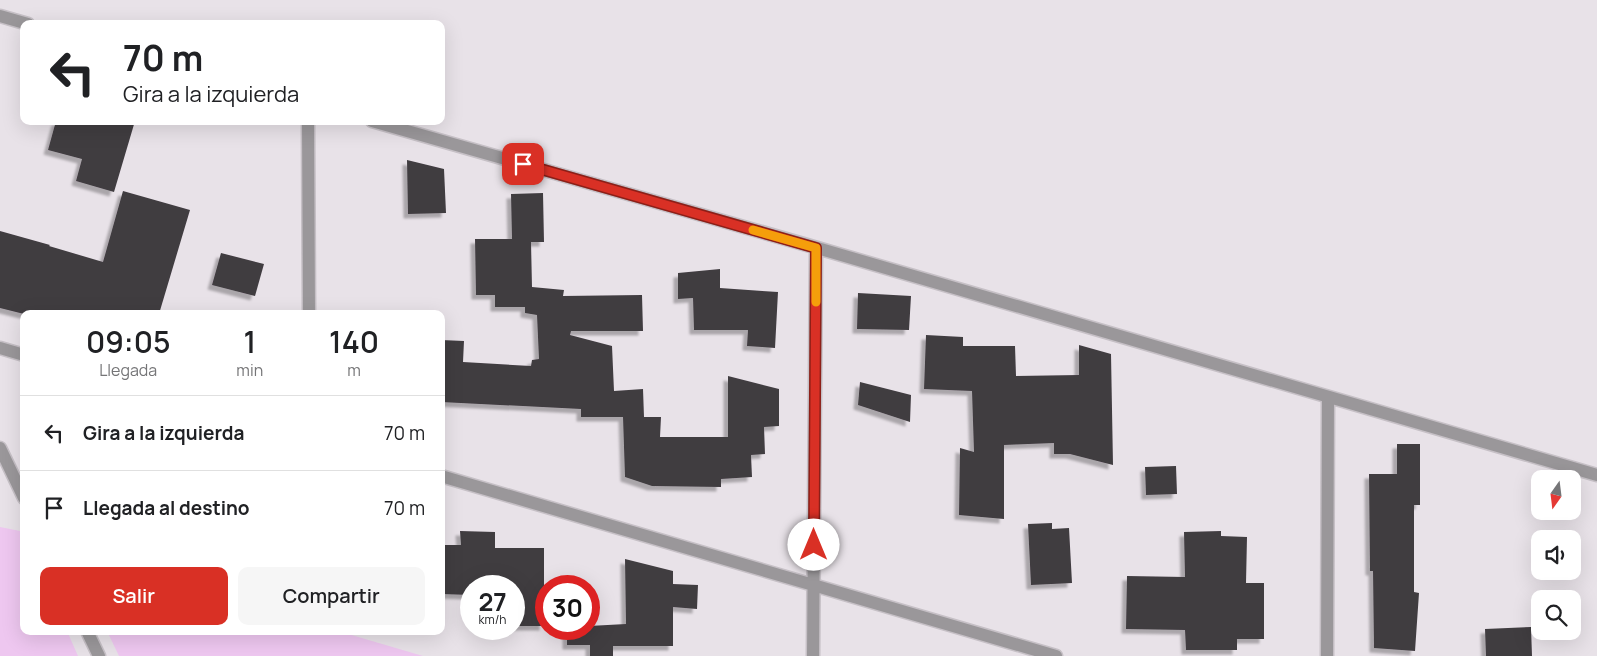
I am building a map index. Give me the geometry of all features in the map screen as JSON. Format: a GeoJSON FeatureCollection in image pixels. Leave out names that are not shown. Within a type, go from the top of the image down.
{"type":"FeatureCollection","features":[{"type":"Feature","properties":{"kind":"street"},"geometry":{"type":"LineString","coordinates":[[0,16],[20,22]]}},
{"type":"Feature","properties":{"kind":"street"},"geometry":{"type":"LineString","coordinates":[[308,125],[310,310]]}},
{"type":"Feature","properties":{"kind":"street"},"geometry":{"type":"LineString","coordinates":[[386,125],[1597,475]]}},
{"type":"Feature","properties":{"kind":"street"},"geometry":{"type":"LineString","coordinates":[[813,656],[816,248]]}},
{"type":"Feature","properties":{"kind":"street"},"geometry":{"type":"LineString","coordinates":[[0,348],[20,354]]}},
{"type":"Feature","properties":{"kind":"street"},"geometry":{"type":"LineString","coordinates":[[1327,656],[1328,397]]}},
{"type":"Feature","properties":{"kind":"street"},"geometry":{"type":"LineString","coordinates":[[0,448],[20,490]]}},
{"type":"Feature","properties":{"kind":"street"},"geometry":{"type":"LineString","coordinates":[[445,477],[1056,656]]}},
{"type":"Feature","properties":{"kind":"street"},"geometry":{"type":"LineString","coordinates":[[89,635],[99,656]]}},
{"type":"Feature","properties":{"kind":"shaded area"},"geometry":{"type":"Polygon","coordinates":[[[0,527],[20,531],[20,635],[69,635],[78,656],[0,656],[0,527]]]}},
{"type":"Feature","properties":{"kind":"shaded area"},"geometry":{"type":"Polygon","coordinates":[[[109,635],[352,635],[423,656],[119,656],[109,635]]]}},
{"type":"Feature","properties":{"kind":"building"},"geometry":{"type":"Polygon","coordinates":[[[55,125],[134,125],[114,192],[76,181],[82,159],[48,150],[55,125]]]}},
{"type":"Feature","properties":{"kind":"building"},"geometry":{"type":"Polygon","coordinates":[[[407,160],[444,169],[446,213],[408,214],[407,160]]]}},
{"type":"Feature","properties":{"kind":"building"},"geometry":{"type":"Polygon","coordinates":[[[123,191],[190,210],[160,310],[20,310],[20,313],[0,308],[0,231],[103,262],[123,191]]]}},
{"type":"Feature","properties":{"kind":"building"},"geometry":{"type":"Polygon","coordinates":[[[543,193],[544,242],[531,242],[532,287],[564,290],[563,296],[642,295],[643,331],[571,331],[570,335],[612,346],[614,391],[643,389],[644,417],[661,417],[660,437],[728,437],[728,376],[779,389],[779,426],[764,427],[765,454],[751,455],[752,477],[721,479],[721,487],[652,486],[625,477],[623,417],[581,417],[581,409],[445,402],[445,340],[464,341],[463,362],[531,366],[532,360],[539,359],[537,315],[525,313],[525,307],[495,307],[495,295],[476,295],[475,239],[512,239],[511,194],[543,193]]]}},
{"type":"Feature","properties":{"kind":"building"},"geometry":{"type":"Polygon","coordinates":[[[221,253],[264,264],[255,296],[212,285],[221,253]]]}},
{"type":"Feature","properties":{"kind":"building"},"geometry":{"type":"Polygon","coordinates":[[[720,269],[720,288],[778,292],[775,348],[747,346],[748,330],[694,330],[693,298],[678,299],[678,273],[720,269]]]}},
{"type":"Feature","properties":{"kind":"building"},"geometry":{"type":"Polygon","coordinates":[[[858,293],[911,296],[909,330],[857,329],[858,293]]]}},
{"type":"Feature","properties":{"kind":"building"},"geometry":{"type":"Polygon","coordinates":[[[926,335],[963,337],[963,346],[1015,346],[1016,376],[1079,375],[1079,345],[1111,354],[1113,465],[1070,454],[1054,454],[1054,443],[1004,445],[1004,519],[959,515],[960,448],[974,452],[972,391],[924,389],[926,335]]]}},
{"type":"Feature","properties":{"kind":"building"},"geometry":{"type":"Polygon","coordinates":[[[860,382],[911,395],[910,422],[858,405],[860,382]]]}},
{"type":"Feature","properties":{"kind":"building"},"geometry":{"type":"Polygon","coordinates":[[[1397,444],[1420,444],[1420,505],[1414,505],[1414,592],[1419,593],[1415,651],[1374,648],[1373,571],[1370,571],[1369,474],[1397,474],[1397,444]]]}},
{"type":"Feature","properties":{"kind":"building"},"geometry":{"type":"Polygon","coordinates":[[[1176,466],[1177,494],[1146,495],[1145,467],[1176,466]]]}},
{"type":"Feature","properties":{"kind":"building"},"geometry":{"type":"Polygon","coordinates":[[[1052,523],[1052,529],[1069,528],[1072,583],[1031,585],[1028,524],[1052,523]]]}},
{"type":"Feature","properties":{"kind":"building"},"geometry":{"type":"Polygon","coordinates":[[[460,531],[495,532],[495,548],[544,548],[544,575],[535,575],[535,626],[525,626],[525,575],[460,575],[460,595],[445,594],[445,545],[461,545],[460,531]]]}},
{"type":"Feature","properties":{"kind":"building"},"geometry":{"type":"Polygon","coordinates":[[[1221,531],[1221,536],[1247,537],[1246,583],[1264,583],[1264,639],[1237,639],[1237,650],[1186,650],[1185,630],[1126,629],[1127,576],[1185,577],[1184,532],[1221,531]]]}},
{"type":"Feature","properties":{"kind":"building"},"geometry":{"type":"Polygon","coordinates":[[[625,559],[673,571],[673,584],[698,585],[697,609],[673,607],[673,646],[613,646],[613,656],[590,656],[590,645],[567,645],[567,640],[600,640],[600,625],[626,624],[625,559]]]}},
{"type":"Feature","properties":{"kind":"building"},"geometry":{"type":"Polygon","coordinates":[[[1531,627],[1532,656],[1486,656],[1485,629],[1531,627]]]}},
{"type":"Feature","properties":{"kind":"slow traffic"},"geometry":{"type":"LineString","coordinates":[[753,230],[816,248],[816,302]]}},
{"type":"Feature","properties":{"kind":"route"},"geometry":{"type":"LineString","coordinates":[[523,164],[816,248],[814,545]]}}]}
